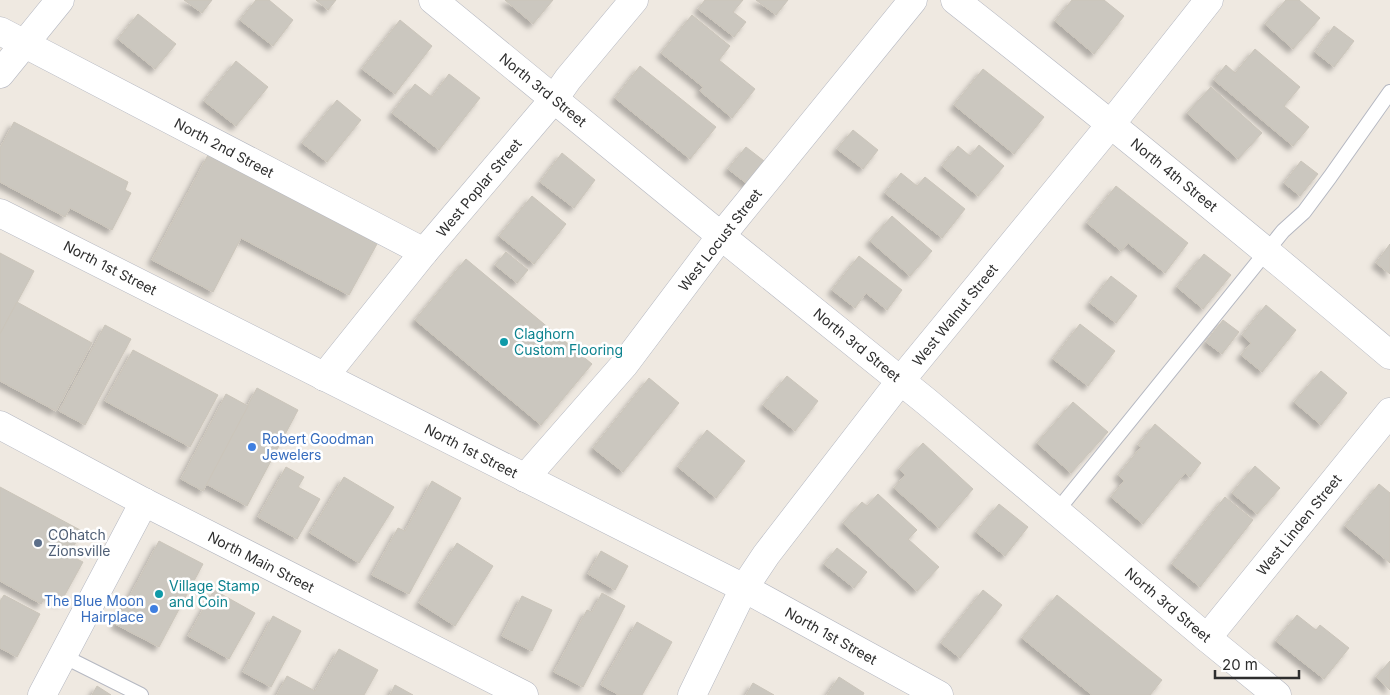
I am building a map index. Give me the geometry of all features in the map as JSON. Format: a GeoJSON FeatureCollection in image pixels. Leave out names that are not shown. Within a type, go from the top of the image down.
{"type":"FeatureCollection","features":[{"type":"Feature","properties":{"kind":"street"},"geometry":{"type":"LineString","coordinates":[[0,74],[60,0]]}},
{"type":"Feature","properties":{"kind":"street","name":"North 3rd Street"},"geometry":{"type":"LineString","coordinates":[[433,0],[721,236],[901,380],[1277,695]]}},
{"type":"Feature","properties":{"kind":"street","name":"West Poplar Street"},"geometry":{"type":"LineString","coordinates":[[324,376],[424,252],[554,100],[568,79],[634,0]]}},
{"type":"Feature","properties":{"kind":"street","name":"West Locust Street"},"geometry":{"type":"LineString","coordinates":[[525,478],[624,365],[721,236],[913,0]]}},
{"type":"Feature","properties":{"kind":"street","name":"North 4th Street"},"geometry":{"type":"LineString","coordinates":[[955,0],[1268,251],[1390,355]]}},
{"type":"Feature","properties":{"kind":"street","name":"West Walnut Street"},"geometry":{"type":"LineString","coordinates":[[692,695],[744,588],[766,555],[901,380],[1111,124],[1209,0]]}},
{"type":"Feature","properties":{"kind":"street","name":"North 2nd Street"},"geometry":{"type":"LineString","coordinates":[[0,31],[424,252]]}},
{"type":"Feature","properties":{"kind":"street","name":"North 1st Street"},"geometry":{"type":"LineString","coordinates":[[0,213],[744,588],[939,695]]}},
{"type":"Feature","properties":{"kind":"street","name":"West Linden Street"},"geometry":{"type":"LineString","coordinates":[[1207,638],[1390,412]]}},
{"type":"Feature","properties":{"kind":"street","name":"North Main Street"},"geometry":{"type":"LineString","coordinates":[[0,425],[144,502],[524,695]]}},
{"type":"Feature","properties":{"kind":"street"},"geometry":{"type":"LineString","coordinates":[[42,695],[144,502]]}},
{"type":"Feature","properties":{"kind":"lane"},"geometry":{"type":"LineString","coordinates":[[1057,511],[1283,230],[1304,212],[1390,92]]}},
{"type":"Feature","properties":{"kind":"lane"},"geometry":{"type":"LineString","coordinates":[[63,656],[141,695]]}},
{"type":"Feature","properties":{"kind":"building"},"geometry":{"type":"Polygon","coordinates":[[[184,0],[212,0],[202,13],[184,0]]]}},
{"type":"Feature","properties":{"kind":"building"},"geometry":{"type":"Polygon","coordinates":[[[256,0],[269,0],[293,20],[273,46],[240,20],[256,0]]]}},
{"type":"Feature","properties":{"kind":"building"},"geometry":{"type":"Polygon","coordinates":[[[316,0],[336,0],[328,10],[316,0]]]}},
{"type":"Feature","properties":{"kind":"building"},"geometry":{"type":"Polygon","coordinates":[[[505,0],[553,0],[533,24],[505,0]]]}},
{"type":"Feature","properties":{"kind":"building"},"geometry":{"type":"Polygon","coordinates":[[[705,0],[743,0],[733,12],[746,22],[734,37],[698,9],[705,0]]]}},
{"type":"Feature","properties":{"kind":"building"},"geometry":{"type":"Polygon","coordinates":[[[756,0],[788,0],[776,15],[756,0]]]}},
{"type":"Feature","properties":{"kind":"building"},"geometry":{"type":"Polygon","coordinates":[[[1072,0],[1104,0],[1124,16],[1094,54],[1055,21],[1072,0]]]}},
{"type":"Feature","properties":{"kind":"building"},"geometry":{"type":"Polygon","coordinates":[[[1286,0],[1299,0],[1320,18],[1293,49],[1265,24],[1286,0]]]}},
{"type":"Feature","properties":{"kind":"building"},"geometry":{"type":"Polygon","coordinates":[[[138,14],[176,44],[155,69],[118,39],[138,14]]]}},
{"type":"Feature","properties":{"kind":"building"},"geometry":{"type":"Polygon","coordinates":[[[692,15],[730,46],[719,60],[755,89],[732,118],[700,91],[703,87],[661,53],[692,15]]]}},
{"type":"Feature","properties":{"kind":"building"},"geometry":{"type":"Polygon","coordinates":[[[400,20],[432,46],[395,94],[362,69],[400,20]]]}},
{"type":"Feature","properties":{"kind":"building"},"geometry":{"type":"Polygon","coordinates":[[[1334,26],[1354,41],[1334,67],[1315,52],[1334,26]]]}},
{"type":"Feature","properties":{"kind":"building"},"geometry":{"type":"Polygon","coordinates":[[[1255,49],[1300,87],[1284,106],[1309,127],[1293,146],[1214,80],[1226,65],[1235,73],[1255,49]]]}},
{"type":"Feature","properties":{"kind":"building"},"geometry":{"type":"Polygon","coordinates":[[[236,61],[268,87],[236,126],[204,101],[236,61]]]}},
{"type":"Feature","properties":{"kind":"building"},"geometry":{"type":"Polygon","coordinates":[[[640,66],[716,127],[690,159],[615,98],[640,66]]]}},
{"type":"Feature","properties":{"kind":"building"},"geometry":{"type":"Polygon","coordinates":[[[983,69],[1044,117],[1014,154],[954,105],[983,69]]]}},
{"type":"Feature","properties":{"kind":"building"},"geometry":{"type":"Polygon","coordinates":[[[449,74],[480,98],[439,150],[392,113],[415,84],[432,97],[449,74]]]}},
{"type":"Feature","properties":{"kind":"building"},"geometry":{"type":"Polygon","coordinates":[[[1211,87],[1262,133],[1238,159],[1187,113],[1211,87]]]}},
{"type":"Feature","properties":{"kind":"building"},"geometry":{"type":"Polygon","coordinates":[[[337,100],[361,120],[327,162],[302,143],[337,100]]]}},
{"type":"Feature","properties":{"kind":"building"},"geometry":{"type":"Polygon","coordinates":[[[14,122],[128,182],[125,190],[131,193],[112,230],[70,208],[65,217],[0,182],[0,148],[14,122]]]}},
{"type":"Feature","properties":{"kind":"building"},"geometry":{"type":"Polygon","coordinates":[[[853,130],[878,150],[863,169],[837,149],[853,130]]]}},
{"type":"Feature","properties":{"kind":"building"},"geometry":{"type":"Polygon","coordinates":[[[979,145],[1004,166],[978,196],[942,166],[958,146],[970,156],[979,145]]]}},
{"type":"Feature","properties":{"kind":"building"},"geometry":{"type":"Polygon","coordinates":[[[746,147],[768,164],[750,186],[728,169],[746,147]]]}},
{"type":"Feature","properties":{"kind":"building"},"geometry":{"type":"Polygon","coordinates":[[[562,153],[595,180],[574,208],[540,182],[562,153]]]}},
{"type":"Feature","properties":{"kind":"building"},"geometry":{"type":"Polygon","coordinates":[[[208,155],[377,244],[349,295],[241,238],[213,292],[152,260],[208,155]]]}},
{"type":"Feature","properties":{"kind":"building"},"geometry":{"type":"Polygon","coordinates":[[[1301,161],[1318,174],[1300,196],[1284,183],[1301,161]]]}},
{"type":"Feature","properties":{"kind":"building"},"geometry":{"type":"Polygon","coordinates":[[[901,173],[917,186],[925,177],[965,209],[942,238],[885,193],[901,173]]]}},
{"type":"Feature","properties":{"kind":"building"},"geometry":{"type":"Polygon","coordinates":[[[1116,186],[1188,243],[1165,273],[1128,243],[1121,251],[1087,223],[1116,186]]]}},
{"type":"Feature","properties":{"kind":"building"},"geometry":{"type":"Polygon","coordinates":[[[532,196],[566,224],[534,264],[499,236],[532,196]]]}},
{"type":"Feature","properties":{"kind":"building"},"geometry":{"type":"Polygon","coordinates":[[[892,216],[932,251],[910,276],[870,241],[892,216]]]}},
{"type":"Feature","properties":{"kind":"building"},"geometry":{"type":"Polygon","coordinates":[[[1390,244],[1390,274],[1376,263],[1390,244]]]}},
{"type":"Feature","properties":{"kind":"building"},"geometry":{"type":"Polygon","coordinates":[[[506,252],[528,270],[517,283],[495,265],[506,252]]]}},
{"type":"Feature","properties":{"kind":"building"},"geometry":{"type":"Polygon","coordinates":[[[0,253],[34,271],[0,334],[0,253]]]}},
{"type":"Feature","properties":{"kind":"building"},"geometry":{"type":"Polygon","coordinates":[[[1204,254],[1231,275],[1203,309],[1177,287],[1204,254]]]}},
{"type":"Feature","properties":{"kind":"building"},"geometry":{"type":"Polygon","coordinates":[[[859,256],[902,290],[887,310],[866,293],[855,308],[832,290],[859,256]]]}},
{"type":"Feature","properties":{"kind":"building","name":"Claghorn Custom Flooring"},"geometry":{"type":"Polygon","coordinates":[[[466,259],[592,364],[541,425],[415,320],[466,259]]]}},
{"type":"Feature","properties":{"kind":"building"},"geometry":{"type":"Polygon","coordinates":[[[1111,276],[1137,296],[1116,323],[1090,303],[1111,276]]]}},
{"type":"Feature","properties":{"kind":"building"},"geometry":{"type":"Polygon","coordinates":[[[17,302],[92,343],[56,411],[0,381],[0,334],[17,302]]]}},
{"type":"Feature","properties":{"kind":"building"},"geometry":{"type":"Polygon","coordinates":[[[1266,305],[1296,330],[1262,372],[1241,355],[1251,343],[1242,335],[1266,305]]]}},
{"type":"Feature","properties":{"kind":"building"},"geometry":{"type":"Polygon","coordinates":[[[1223,320],[1239,332],[1222,354],[1206,342],[1223,320]]]}},
{"type":"Feature","properties":{"kind":"building"},"geometry":{"type":"Polygon","coordinates":[[[1080,324],[1115,351],[1088,386],[1053,359],[1080,324]]]}},
{"type":"Feature","properties":{"kind":"building"},"geometry":{"type":"Polygon","coordinates":[[[105,325],[131,339],[85,425],[59,411],[105,325]]]}},
{"type":"Feature","properties":{"kind":"building"},"geometry":{"type":"Polygon","coordinates":[[[133,350],[218,395],[190,447],[105,401],[133,350]]]}},
{"type":"Feature","properties":{"kind":"building"},"geometry":{"type":"Polygon","coordinates":[[[1321,371],[1347,393],[1321,425],[1294,402],[1321,371]]]}},
{"type":"Feature","properties":{"kind":"building"},"geometry":{"type":"Polygon","coordinates":[[[787,376],[818,401],[795,431],[763,405],[787,376]]]}},
{"type":"Feature","properties":{"kind":"building"},"geometry":{"type":"Polygon","coordinates":[[[649,378],[679,403],[623,472],[593,448],[649,378]]]}},
{"type":"Feature","properties":{"kind":"building","name":"Robert Goodman Jewelers"},"geometry":{"type":"Polygon","coordinates":[[[257,388],[298,410],[247,506],[206,484],[257,388]]]}},
{"type":"Feature","properties":{"kind":"building"},"geometry":{"type":"Polygon","coordinates":[[[226,394],[248,406],[203,491],[181,479],[226,394]]]}},
{"type":"Feature","properties":{"kind":"building"},"geometry":{"type":"Polygon","coordinates":[[[1073,402],[1108,432],[1071,473],[1037,443],[1073,402]]]}},
{"type":"Feature","properties":{"kind":"building"},"geometry":{"type":"Polygon","coordinates":[[[1155,424],[1201,463],[1190,477],[1185,473],[1143,524],[1111,497],[1124,481],[1118,475],[1141,447],[1138,445],[1155,424]]]}},
{"type":"Feature","properties":{"kind":"building"},"geometry":{"type":"Polygon","coordinates":[[[707,430],[745,461],[716,498],[678,467],[707,430]]]}},
{"type":"Feature","properties":{"kind":"building"},"geometry":{"type":"Polygon","coordinates":[[[923,443],[973,489],[939,528],[894,488],[905,475],[899,469],[923,443]]]}},
{"type":"Feature","properties":{"kind":"building"},"geometry":{"type":"Polygon","coordinates":[[[1255,466],[1280,488],[1257,514],[1232,493],[1255,466]]]}},
{"type":"Feature","properties":{"kind":"building"},"geometry":{"type":"Polygon","coordinates":[[[286,467],[304,477],[298,487],[320,499],[297,539],[258,517],[286,467]]]}},
{"type":"Feature","properties":{"kind":"building"},"geometry":{"type":"Polygon","coordinates":[[[344,477],[394,507],[359,563],[310,533],[344,477]]]}},
{"type":"Feature","properties":{"kind":"building"},"geometry":{"type":"Polygon","coordinates":[[[432,481],[461,498],[409,594],[372,575],[398,528],[405,531],[432,481]]]}},
{"type":"Feature","properties":{"kind":"building"},"geometry":{"type":"Polygon","coordinates":[[[1379,484],[1390,493],[1390,563],[1345,526],[1379,484]]]}},
{"type":"Feature","properties":{"kind":"building","name":"COhatch Zionsville"},"geometry":{"type":"Polygon","coordinates":[[[0,487],[82,531],[69,555],[83,562],[61,602],[47,594],[41,604],[0,581],[0,487]]]}},
{"type":"Feature","properties":{"kind":"building"},"geometry":{"type":"Polygon","coordinates":[[[878,494],[917,530],[908,539],[939,567],[917,591],[843,523],[862,502],[867,506],[878,494]]]}},
{"type":"Feature","properties":{"kind":"building"},"geometry":{"type":"Polygon","coordinates":[[[1225,497],[1253,520],[1200,587],[1172,564],[1225,497]]]}},
{"type":"Feature","properties":{"kind":"building"},"geometry":{"type":"Polygon","coordinates":[[[999,504],[1028,527],[1005,556],[976,532],[999,504]]]}},
{"type":"Feature","properties":{"kind":"building","name":"Village Stamp and Coin"},"geometry":{"type":"Polygon","coordinates":[[[159,541],[203,564],[159,647],[115,624],[159,541]]]}},
{"type":"Feature","properties":{"kind":"building"},"geometry":{"type":"Polygon","coordinates":[[[457,543],[493,566],[455,626],[419,603],[457,543]]]}},
{"type":"Feature","properties":{"kind":"building"},"geometry":{"type":"Polygon","coordinates":[[[837,548],[867,572],[854,588],[824,564],[837,548]]]}},
{"type":"Feature","properties":{"kind":"building"},"geometry":{"type":"Polygon","coordinates":[[[601,551],[628,566],[615,590],[588,574],[601,551]]]}},
{"type":"Feature","properties":{"kind":"building"},"geometry":{"type":"Polygon","coordinates":[[[214,590],[255,613],[229,659],[188,636],[214,590]]]}},
{"type":"Feature","properties":{"kind":"building"},"geometry":{"type":"Polygon","coordinates":[[[983,590],[1002,605],[960,658],[941,643],[983,590]]]}},
{"type":"Feature","properties":{"kind":"building"},"geometry":{"type":"Polygon","coordinates":[[[602,593],[625,606],[583,687],[554,672],[587,610],[592,612],[602,593]]]}},
{"type":"Feature","properties":{"kind":"building"},"geometry":{"type":"Polygon","coordinates":[[[4,595],[40,614],[17,657],[0,648],[0,601],[4,595]]]}},
{"type":"Feature","properties":{"kind":"building"},"geometry":{"type":"Polygon","coordinates":[[[1057,595],[1162,680],[1150,695],[1092,695],[1022,638],[1057,595]]]}},
{"type":"Feature","properties":{"kind":"building"},"geometry":{"type":"Polygon","coordinates":[[[522,596],[552,610],[532,651],[502,636],[522,596]]]}},
{"type":"Feature","properties":{"kind":"building"},"geometry":{"type":"Polygon","coordinates":[[[1297,615],[1316,630],[1320,625],[1349,648],[1324,679],[1276,641],[1297,615]]]}},
{"type":"Feature","properties":{"kind":"building"},"geometry":{"type":"Polygon","coordinates":[[[273,616],[301,631],[271,687],[243,672],[273,616]]]}},
{"type":"Feature","properties":{"kind":"building"},"geometry":{"type":"Polygon","coordinates":[[[637,622],[672,642],[642,695],[619,695],[601,685],[637,622]]]}},
{"type":"Feature","properties":{"kind":"building"},"geometry":{"type":"Polygon","coordinates":[[[339,649],[378,670],[364,695],[277,695],[287,676],[315,691],[339,649]]]}},
{"type":"Feature","properties":{"kind":"building"},"geometry":{"type":"Polygon","coordinates":[[[1390,661],[1390,690],[1376,677],[1390,661]]]}},
{"type":"Feature","properties":{"kind":"building"},"geometry":{"type":"Polygon","coordinates":[[[839,677],[864,693],[863,695],[827,695],[839,677]]]}},
{"type":"Feature","properties":{"kind":"building"},"geometry":{"type":"Polygon","coordinates":[[[753,683],[774,695],[746,695],[753,683]]]}},
{"type":"Feature","properties":{"kind":"building"},"geometry":{"type":"Polygon","coordinates":[[[395,685],[413,695],[390,695],[395,685]]]}},
{"type":"Feature","properties":{"kind":"building"},"geometry":{"type":"Polygon","coordinates":[[[97,686],[111,695],[92,695],[97,686]]]}},
{"type":"Feature","properties":{"kind":"place","name":"Claghorn Custom Flooring"},"geometry":{"type":"Point","coordinates":[504,342]}},
{"type":"Feature","properties":{"kind":"place","name":"Robert Goodman Jewelers"},"geometry":{"type":"Point","coordinates":[252,447]}},
{"type":"Feature","properties":{"kind":"place","name":"COhatch Zionsville"},"geometry":{"type":"Point","coordinates":[38,543]}},
{"type":"Feature","properties":{"kind":"place","name":"Village Stamp and Coin"},"geometry":{"type":"Point","coordinates":[159,594]}},
{"type":"Feature","properties":{"kind":"place","name":"The Blue Moon Hairplace"},"geometry":{"type":"Point","coordinates":[154,609]}}]}
